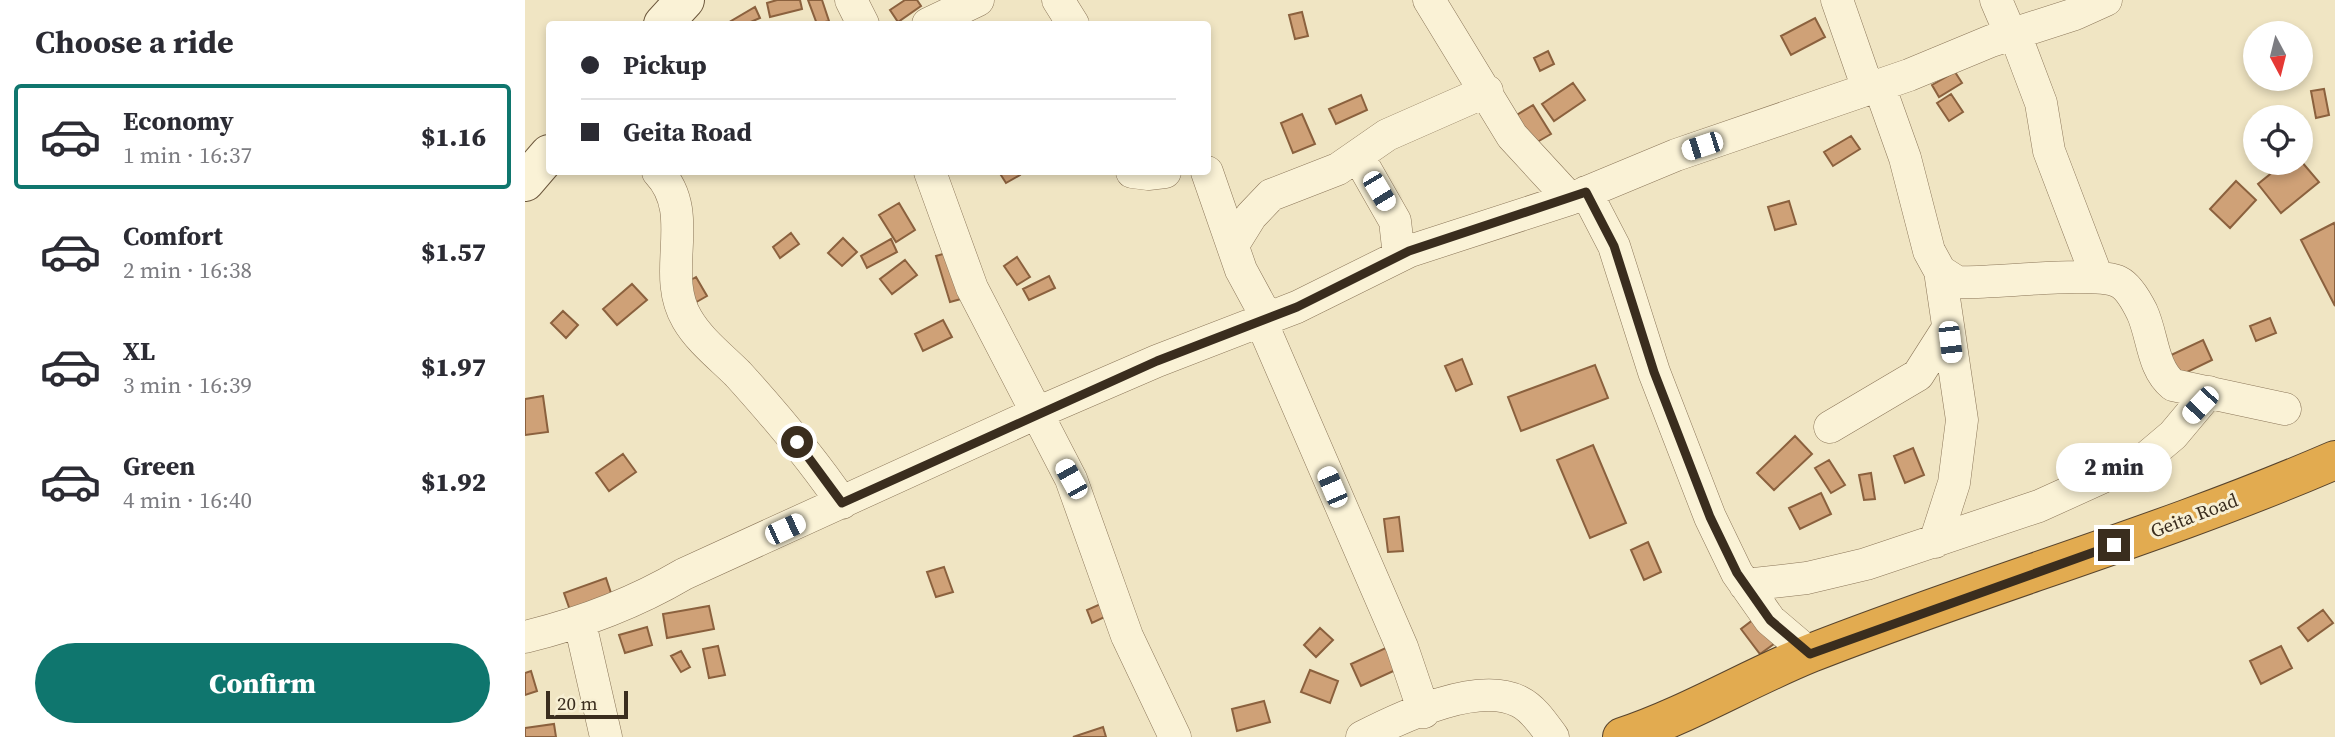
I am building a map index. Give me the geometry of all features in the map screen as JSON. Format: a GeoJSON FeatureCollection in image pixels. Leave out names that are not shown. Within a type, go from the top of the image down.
{"type":"FeatureCollection","features":[{"type":"Feature","properties":{"kind":"highway","name":"Geita Road"},"geometry":{"type":"LineString","coordinates":[[1622,737],[1658,725],[1810,654],[2090,555],[2335,460]]}},
{"type":"Feature","properties":{"kind":"street"},"geometry":{"type":"LineString","coordinates":[[851,0],[862,21]]}},
{"type":"Feature","properties":{"kind":"street"},"geometry":{"type":"LineString","coordinates":[[934,21],[978,0]]}},
{"type":"Feature","properties":{"kind":"street"},"geometry":{"type":"LineString","coordinates":[[1058,0],[1071,21]]}},
{"type":"Feature","properties":{"kind":"street"},"geometry":{"type":"LineString","coordinates":[[1429,0],[1487,91],[1512,136],[1578,195],[1614,246],[1654,372],[1710,517],[1745,585],[1770,620],[1810,654]]}},
{"type":"Feature","properties":{"kind":"street"},"geometry":{"type":"LineString","coordinates":[[1837,0],[1905,158],[1929,251],[1940,271],[1962,420],[1954,483],[1935,542]]}},
{"type":"Feature","properties":{"kind":"street"},"geometry":{"type":"LineString","coordinates":[[1996,0],[2041,103],[2049,151],[2097,276]]}},
{"type":"Feature","properties":{"kind":"street"},"geometry":{"type":"LineString","coordinates":[[525,637],[580,623],[640,599],[684,574],[1039,412],[1157,361],[1264,320],[1399,256],[1498,220],[1578,195],[1676,155],[1874,87],[2013,34],[2075,14],[2106,0]]}},
{"type":"Feature","properties":{"kind":"street"},"geometry":{"type":"LineString","coordinates":[[1233,245],[1251,216],[1271,195],[1338,169],[1387,135],[1487,91]]}},
{"type":"Feature","properties":{"kind":"street"},"geometry":{"type":"LineString","coordinates":[[1358,156],[1395,221],[1399,256]]}},
{"type":"Feature","properties":{"kind":"street"},"geometry":{"type":"LineString","coordinates":[[525,182],[546,158]]}},
{"type":"Feature","properties":{"kind":"street"},"geometry":{"type":"LineString","coordinates":[[660,175],[677,202],[679,223],[674,273],[687,319],[797,442],[842,503]]}},
{"type":"Feature","properties":{"kind":"street"},"geometry":{"type":"LineString","coordinates":[[931,175],[972,288],[1039,412],[1071,479],[1127,636],[1175,737]]}},
{"type":"Feature","properties":{"kind":"street"},"geometry":{"type":"LineString","coordinates":[[1208,175],[1241,270],[1402,647],[1424,712]]}},
{"type":"Feature","properties":{"kind":"street"},"geometry":{"type":"LineString","coordinates":[[1940,271],[1957,282],[1983,284],[2097,276],[2120,282],[2130,291],[2142,312],[2162,376],[2173,386],[2285,409]]}},
{"type":"Feature","properties":{"kind":"street"},"geometry":{"type":"LineString","coordinates":[[1830,427],[1918,375],[1948,328]]}},
{"type":"Feature","properties":{"kind":"street"},"geometry":{"type":"LineString","coordinates":[[1745,585],[1807,578],[1866,564],[2039,506],[2147,457],[2172,435],[2209,393]]}},
{"type":"Feature","properties":{"kind":"street"},"geometry":{"type":"LineString","coordinates":[[580,623],[606,737]]}},
{"type":"Feature","properties":{"kind":"street"},"geometry":{"type":"LineString","coordinates":[[1362,737],[1466,695],[1493,692],[1521,702],[1553,737]]}},
{"type":"Feature","properties":{"kind":"building"},"geometry":{"type":"Polygon","coordinates":[[[800,0],[802,9],[770,17],[767,3],[800,0]]]}},
{"type":"Feature","properties":{"kind":"building"},"geometry":{"type":"Polygon","coordinates":[[[808,0],[822,0],[829,21],[816,21],[808,0]]]}},
{"type":"Feature","properties":{"kind":"building"},"geometry":{"type":"Polygon","coordinates":[[[905,0],[917,0],[921,6],[899,21],[890,10],[905,0]]]}},
{"type":"Feature","properties":{"kind":"building"},"geometry":{"type":"Polygon","coordinates":[[[755,7],[760,18],[753,21],[731,21],[755,7]]]}},
{"type":"Feature","properties":{"kind":"building"},"geometry":{"type":"Polygon","coordinates":[[[1302,12],[1308,36],[1295,39],[1289,15],[1302,12]]]}},
{"type":"Feature","properties":{"kind":"building"},"geometry":{"type":"Polygon","coordinates":[[[1815,18],[1825,37],[1791,55],[1781,36],[1815,18]]]}},
{"type":"Feature","properties":{"kind":"building"},"geometry":{"type":"Polygon","coordinates":[[[1548,51],[1554,64],[1540,71],[1534,58],[1548,51]]]}},
{"type":"Feature","properties":{"kind":"building"},"geometry":{"type":"Polygon","coordinates":[[[1955,72],[1962,83],[1939,97],[1932,85],[1955,72]]]}},
{"type":"Feature","properties":{"kind":"building"},"geometry":{"type":"Polygon","coordinates":[[[1573,83],[1585,100],[1554,121],[1542,104],[1573,83]]]}},
{"type":"Feature","properties":{"kind":"building"},"geometry":{"type":"Polygon","coordinates":[[[2324,89],[2329,115],[2316,118],[2313,91],[2324,89]]]}},
{"type":"Feature","properties":{"kind":"building"},"geometry":{"type":"Polygon","coordinates":[[[1951,94],[1963,112],[1949,121],[1937,103],[1951,94]]]}},
{"type":"Feature","properties":{"kind":"building"},"geometry":{"type":"Polygon","coordinates":[[[1361,95],[1367,110],[1336,124],[1329,109],[1361,95]]]}},
{"type":"Feature","properties":{"kind":"building"},"geometry":{"type":"Polygon","coordinates":[[[1533,105],[1551,134],[1532,145],[1515,116],[1533,105]]]}},
{"type":"Feature","properties":{"kind":"building"},"geometry":{"type":"Polygon","coordinates":[[[1302,114],[1315,144],[1293,153],[1281,123],[1302,114]]]}},
{"type":"Feature","properties":{"kind":"building"},"geometry":{"type":"Polygon","coordinates":[[[1851,136],[1860,149],[1833,166],[1824,152],[1851,136]]]}},
{"type":"Feature","properties":{"kind":"building"},"geometry":{"type":"Polygon","coordinates":[[[1001,175],[1020,175],[1006,183],[1001,175]]]}},
{"type":"Feature","properties":{"kind":"building"},"geometry":{"type":"Polygon","coordinates":[[[2269,175],[2313,175],[2319,182],[2281,213],[2258,184],[2269,175]]]}},
{"type":"Feature","properties":{"kind":"building"},"geometry":{"type":"Polygon","coordinates":[[[2236,181],[2256,200],[2230,228],[2210,209],[2236,181]]]}},
{"type":"Feature","properties":{"kind":"building"},"geometry":{"type":"Polygon","coordinates":[[[1789,201],[1796,224],[1775,230],[1768,207],[1789,201]]]}},
{"type":"Feature","properties":{"kind":"building"},"geometry":{"type":"Polygon","coordinates":[[[899,203],[915,230],[896,242],[879,215],[899,203]]]}},
{"type":"Feature","properties":{"kind":"building"},"geometry":{"type":"Polygon","coordinates":[[[2334,223],[2335,226],[2335,306],[2301,240],[2334,223]]]}},
{"type":"Feature","properties":{"kind":"building"},"geometry":{"type":"Polygon","coordinates":[[[791,233],[799,244],[780,258],[773,247],[791,233]]]}},
{"type":"Feature","properties":{"kind":"building"},"geometry":{"type":"Polygon","coordinates":[[[843,238],[857,252],[842,266],[828,253],[843,238]]]}},
{"type":"Feature","properties":{"kind":"building"},"geometry":{"type":"Polygon","coordinates":[[[891,239],[897,252],[867,268],[861,256],[891,239]]]}},
{"type":"Feature","properties":{"kind":"building"},"geometry":{"type":"Polygon","coordinates":[[[957,250],[972,296],[950,302],[936,256],[957,250]]]}},
{"type":"Feature","properties":{"kind":"building"},"geometry":{"type":"Polygon","coordinates":[[[1017,257],[1030,277],[1017,285],[1004,266],[1017,257]]]}},
{"type":"Feature","properties":{"kind":"building"},"geometry":{"type":"Polygon","coordinates":[[[905,260],[917,275],[892,294],[880,279],[905,260]]]}},
{"type":"Feature","properties":{"kind":"building"},"geometry":{"type":"Polygon","coordinates":[[[1049,276],[1055,288],[1029,300],[1023,289],[1049,276]]]}},
{"type":"Feature","properties":{"kind":"building"},"geometry":{"type":"Polygon","coordinates":[[[696,277],[707,296],[693,304],[682,285],[696,277]]]}},
{"type":"Feature","properties":{"kind":"building"},"geometry":{"type":"Polygon","coordinates":[[[632,284],[647,300],[617,325],[603,309],[632,284]]]}},
{"type":"Feature","properties":{"kind":"building"},"geometry":{"type":"Polygon","coordinates":[[[563,311],[578,325],[566,338],[551,323],[563,311]]]}},
{"type":"Feature","properties":{"kind":"building"},"geometry":{"type":"Polygon","coordinates":[[[2270,318],[2276,333],[2256,341],[2250,326],[2270,318]]]}},
{"type":"Feature","properties":{"kind":"building"},"geometry":{"type":"Polygon","coordinates":[[[943,320],[952,337],[923,351],[915,334],[943,320]]]}},
{"type":"Feature","properties":{"kind":"building"},"geometry":{"type":"Polygon","coordinates":[[[2203,340],[2212,360],[2179,376],[2169,356],[2203,340]]]}},
{"type":"Feature","properties":{"kind":"building"},"geometry":{"type":"Polygon","coordinates":[[[1462,359],[1472,384],[1456,391],[1445,366],[1462,359]]]}},
{"type":"Feature","properties":{"kind":"building"},"geometry":{"type":"Polygon","coordinates":[[[1595,365],[1608,398],[1521,431],[1508,397],[1595,365]]]}},
{"type":"Feature","properties":{"kind":"building"},"geometry":{"type":"Polygon","coordinates":[[[543,396],[548,432],[525,435],[525,399],[543,396]]]}},
{"type":"Feature","properties":{"kind":"building"},"geometry":{"type":"Polygon","coordinates":[[[1795,436],[1812,454],[1774,490],[1757,473],[1795,436]]]}},
{"type":"Feature","properties":{"kind":"building"},"geometry":{"type":"Polygon","coordinates":[[[1593,445],[1626,523],[1590,538],[1557,460],[1593,445]]]}},
{"type":"Feature","properties":{"kind":"building"},"geometry":{"type":"Polygon","coordinates":[[[1913,448],[1924,475],[1905,483],[1894,456],[1913,448]]]}},
{"type":"Feature","properties":{"kind":"building"},"geometry":{"type":"Polygon","coordinates":[[[623,454],[636,472],[609,491],[596,473],[623,454]]]}},
{"type":"Feature","properties":{"kind":"building"},"geometry":{"type":"Polygon","coordinates":[[[1829,460],[1845,485],[1831,493],[1815,468],[1829,460]]]}},
{"type":"Feature","properties":{"kind":"building"},"geometry":{"type":"Polygon","coordinates":[[[1871,473],[1875,499],[1864,500],[1859,475],[1871,473]]]}},
{"type":"Feature","properties":{"kind":"building"},"geometry":{"type":"Polygon","coordinates":[[[1821,493],[1831,514],[1800,529],[1789,508],[1821,493]]]}},
{"type":"Feature","properties":{"kind":"building"},"geometry":{"type":"Polygon","coordinates":[[[1399,517],[1403,551],[1388,552],[1384,519],[1399,517]]]}},
{"type":"Feature","properties":{"kind":"building"},"geometry":{"type":"Polygon","coordinates":[[[1648,542],[1661,572],[1644,580],[1631,550],[1648,542]]]}},
{"type":"Feature","properties":{"kind":"building"},"geometry":{"type":"Polygon","coordinates":[[[944,567],[953,592],[936,597],[927,572],[944,567]]]}},
{"type":"Feature","properties":{"kind":"building"},"geometry":{"type":"Polygon","coordinates":[[[606,578],[613,599],[571,613],[564,593],[606,578]]]}},
{"type":"Feature","properties":{"kind":"building"},"geometry":{"type":"Polygon","coordinates":[[[1105,602],[1111,614],[1092,623],[1087,610],[1105,602]]]}},
{"type":"Feature","properties":{"kind":"building"},"geometry":{"type":"Polygon","coordinates":[[[709,606],[714,629],[667,638],[663,614],[709,606]]]}},
{"type":"Feature","properties":{"kind":"building"},"geometry":{"type":"Polygon","coordinates":[[[2323,610],[2333,623],[2308,641],[2298,628],[2323,610]]]}},
{"type":"Feature","properties":{"kind":"building"},"geometry":{"type":"Polygon","coordinates":[[[1758,616],[1778,641],[1760,654],[1741,629],[1758,616]]]}},
{"type":"Feature","properties":{"kind":"building"},"geometry":{"type":"Polygon","coordinates":[[[647,627],[652,645],[625,653],[619,635],[647,627]]]}},
{"type":"Feature","properties":{"kind":"building"},"geometry":{"type":"Polygon","coordinates":[[[1320,628],[1333,640],[1316,657],[1304,645],[1320,628]]]}},
{"type":"Feature","properties":{"kind":"building"},"geometry":{"type":"Polygon","coordinates":[[[718,646],[725,675],[709,678],[703,649],[718,646]]]}},
{"type":"Feature","properties":{"kind":"building"},"geometry":{"type":"Polygon","coordinates":[[[1390,646],[1400,668],[1361,686],[1351,664],[1390,646]]]}},
{"type":"Feature","properties":{"kind":"building"},"geometry":{"type":"Polygon","coordinates":[[[2281,646],[2292,668],[2261,684],[2250,661],[2281,646]]]}},
{"type":"Feature","properties":{"kind":"building"},"geometry":{"type":"Polygon","coordinates":[[[681,651],[690,667],[681,672],[671,656],[681,651]]]}},
{"type":"Feature","properties":{"kind":"building"},"geometry":{"type":"Polygon","coordinates":[[[1310,670],[1338,681],[1330,703],[1301,692],[1310,670]]]}},
{"type":"Feature","properties":{"kind":"building"},"geometry":{"type":"Polygon","coordinates":[[[531,671],[537,691],[525,695],[525,673],[531,671]]]}},
{"type":"Feature","properties":{"kind":"building"},"geometry":{"type":"Polygon","coordinates":[[[1264,701],[1270,722],[1237,731],[1232,709],[1264,701]]]}},
{"type":"Feature","properties":{"kind":"building"},"geometry":{"type":"Polygon","coordinates":[[[554,724],[556,737],[525,737],[525,728],[554,724]]]}},
{"type":"Feature","properties":{"kind":"building"},"geometry":{"type":"Polygon","coordinates":[[[1103,727],[1106,737],[1073,737],[1103,727]]]}},
{"type":"Feature","properties":{"kind":"route"},"geometry":{"type":"LineString","coordinates":[[797,442],[842,503],[1157,361],[1297,307],[1409,251],[1586,192],[1614,246],[1654,372],[1710,517],[1737,573],[1770,620],[1810,654],[2114,545]]}}]}
